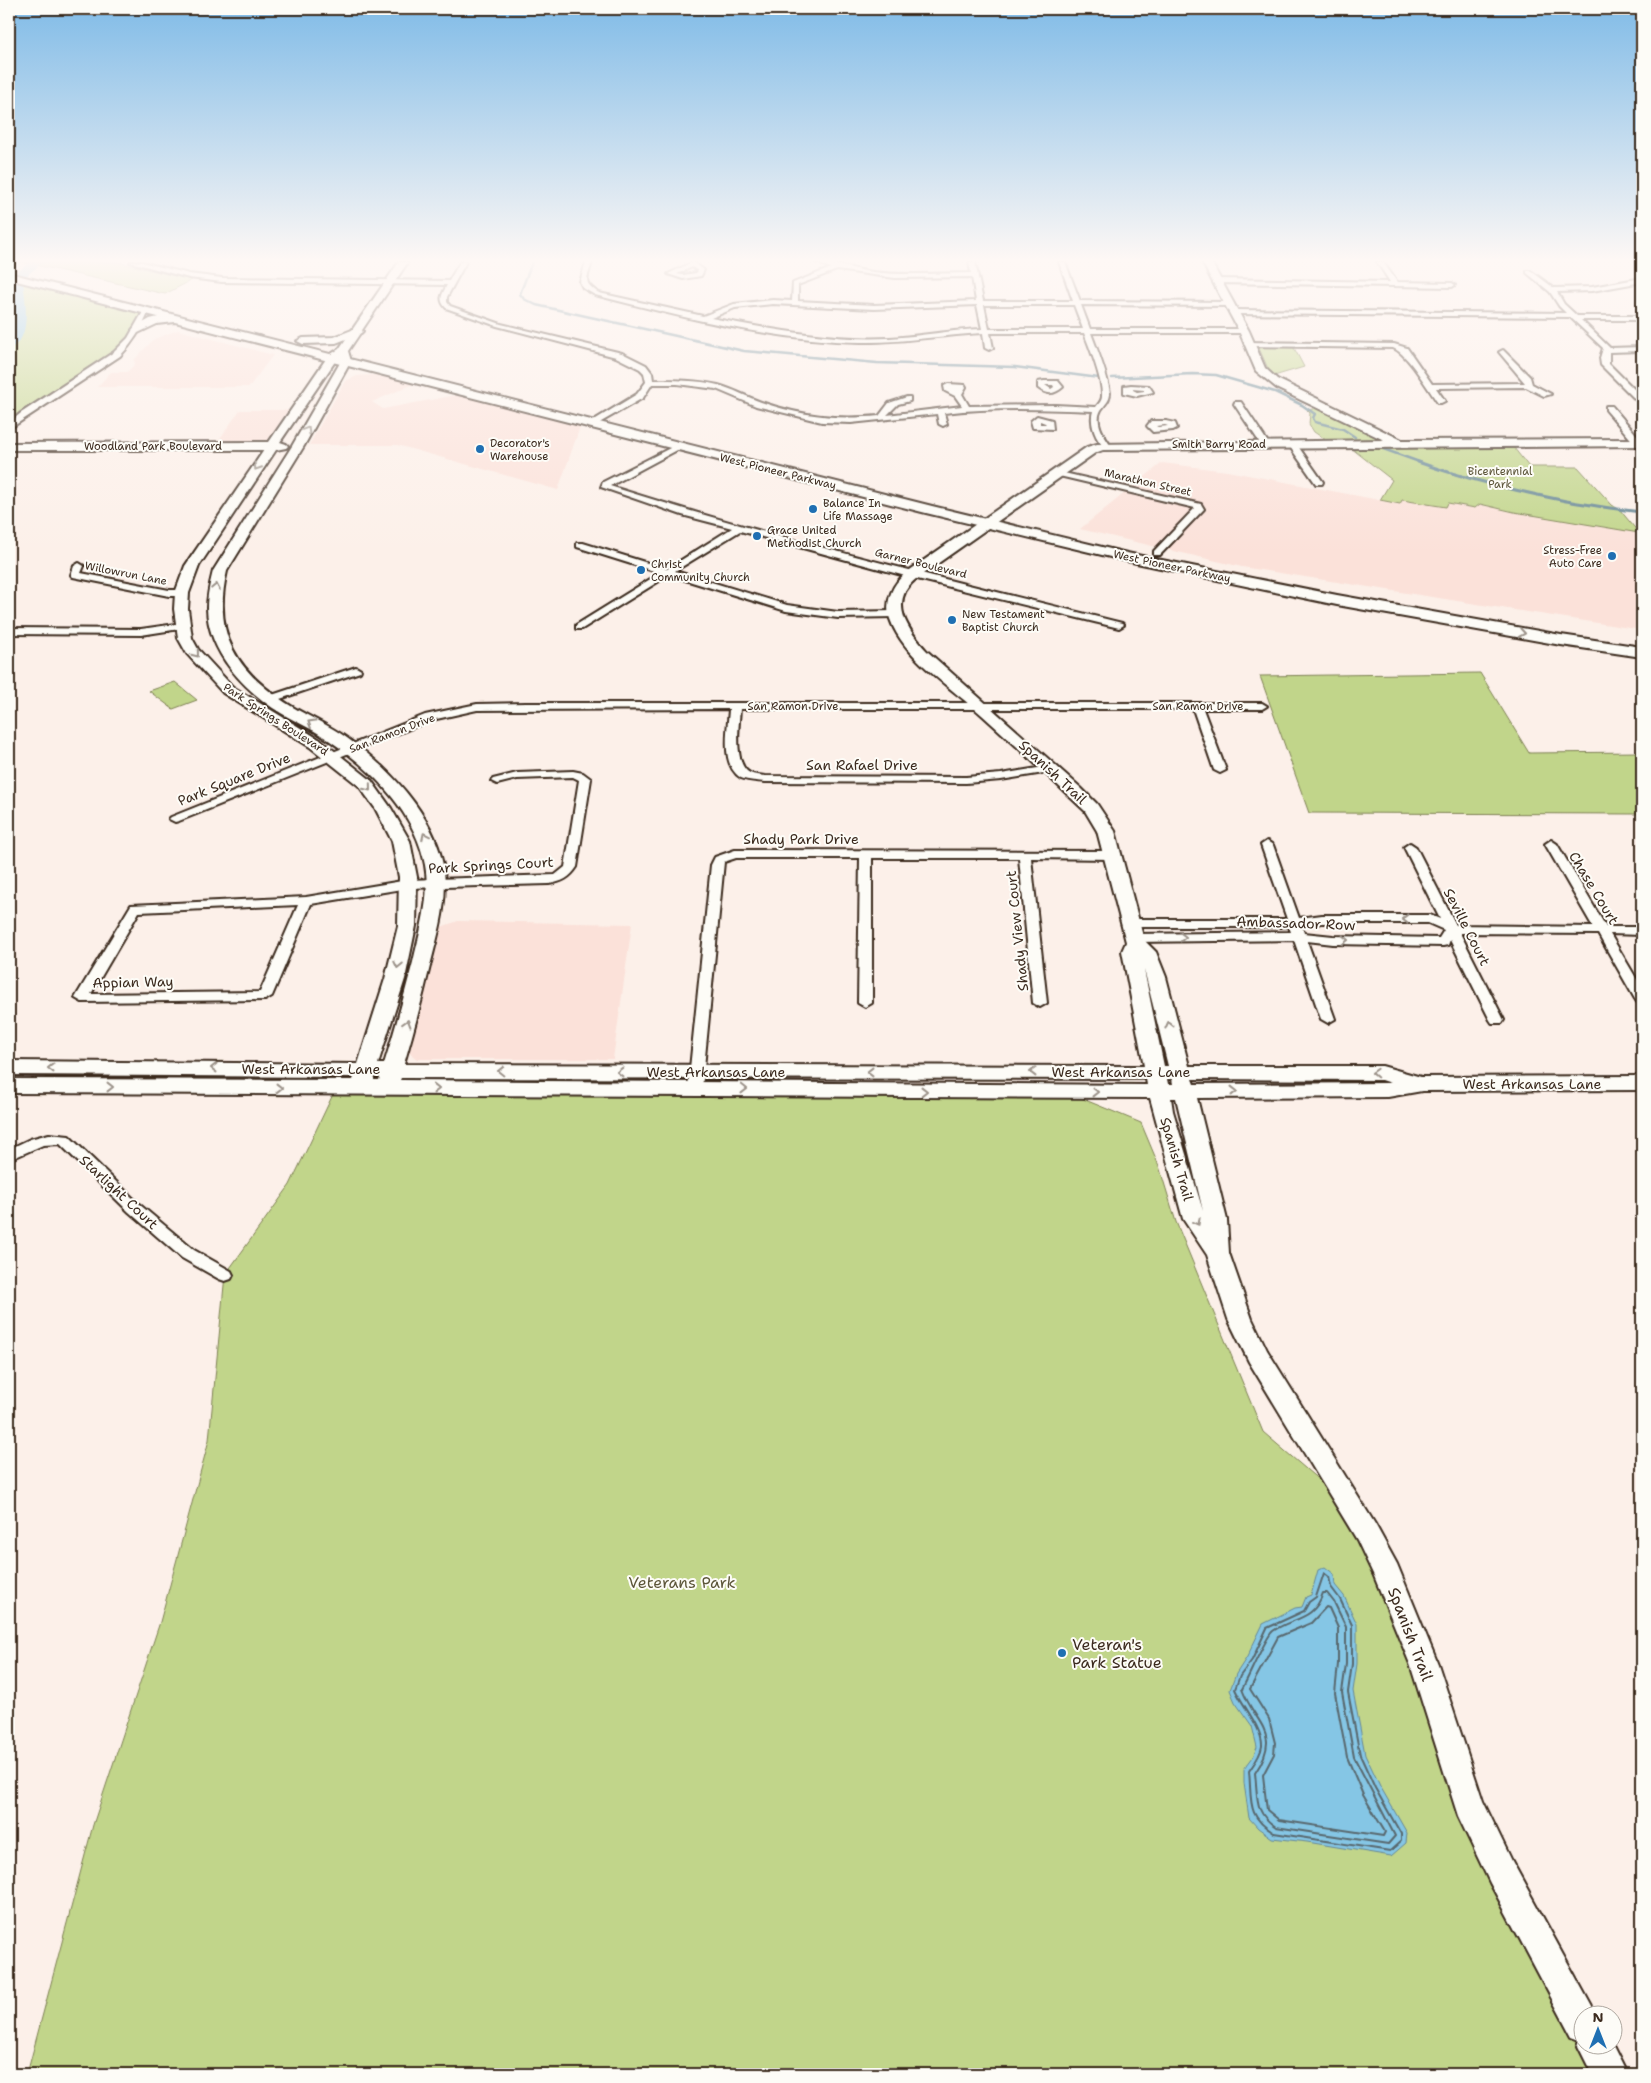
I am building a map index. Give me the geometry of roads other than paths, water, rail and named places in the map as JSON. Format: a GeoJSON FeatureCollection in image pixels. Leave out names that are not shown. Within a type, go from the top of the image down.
{"type":"FeatureCollection","features":[{"type":"Feature","properties":{"kind":"main road"},"geometry":{"type":"LineString","coordinates":[[316,359],[324,368]]}},
{"type":"Feature","properties":{"kind":"main road","name":"Park Springs Boulevard"},"geometry":{"type":"LineString","coordinates":[[331,359],[192,566],[182,593],[194,617],[270,699],[351,748],[374,766],[422,830],[430,846],[434,868],[433,920],[412,1006],[390,1079]]}},
{"type":"Feature","properties":{"kind":"main road","name":"Park Springs Boulevard"},"geometry":{"type":"LineString","coordinates":[[344,359],[338,376],[298,446],[220,571],[215,585],[194,617],[186,638],[192,651],[228,690],[297,731],[366,783],[383,808],[401,841],[408,884],[407,926],[395,979],[364,1079]]}},
{"type":"Feature","properties":{"kind":"main road","name":"West Pioneer Parkway"},"geometry":{"type":"LineString","coordinates":[[362,359],[992,520],[1127,557],[1337,600],[1561,640],[1642,652]]}},
{"type":"Feature","properties":{"kind":"main road"},"geometry":{"type":"LineString","coordinates":[[1256,359],[1260,369],[1273,381],[1398,443]]}},
{"type":"Feature","properties":{"kind":"main road"},"geometry":{"type":"LineString","coordinates":[[338,376],[377,362]]}},
{"type":"Feature","properties":{"kind":"main road"},"geometry":{"type":"LineString","coordinates":[[302,400],[324,400]]}},
{"type":"Feature","properties":{"kind":"main road","name":"West Pioneer Parkway"},"geometry":{"type":"LineString","coordinates":[[599,421],[678,446],[992,520],[1304,582],[1481,614],[1642,639]]}},
{"type":"Feature","properties":{"kind":"main road","name":"Smith Barry Road"},"geometry":{"type":"LineString","coordinates":[[895,614],[896,597],[899,589],[912,575],[1091,450],[1107,446],[1171,444],[1640,442]]}},
{"type":"Feature","properties":{"kind":"main road","name":"Woodland Park Boulevard"},"geometry":{"type":"LineString","coordinates":[[9,446],[298,446]]}},
{"type":"Feature","properties":{"kind":"main road"},"geometry":{"type":"LineString","coordinates":[[233,504],[262,503]]}},
{"type":"Feature","properties":{"kind":"main road","name":"Spanish Trail"},"geometry":{"type":"LineString","coordinates":[[895,614],[897,621],[911,640],[938,670],[1050,769],[1100,819],[1114,856],[1133,934],[1132,951],[1156,1082],[1194,1219],[1218,1254]]}},
{"type":"Feature","properties":{"kind":"main road","name":"Spanish Trail"},"geometry":{"type":"LineString","coordinates":[[1133,934],[1147,952],[1156,978],[1216,1220],[1218,1254],[1240,1319],[1258,1354],[1366,1532],[1387,1572],[1424,1664],[1469,1805],[1501,1872],[1574,2007]]}},
{"type":"Feature","properties":{"kind":"main road","name":"West Arkansas Lane"},"geometry":{"type":"LineString","coordinates":[[9,1068],[364,1079]]}},
{"type":"Feature","properties":{"kind":"main road","name":"West Arkansas Lane"},"geometry":{"type":"LineString","coordinates":[[9,1086],[390,1079],[1183,1082],[1388,1090],[1422,1084],[1642,1083]]}},
{"type":"Feature","properties":{"kind":"main road"},"geometry":{"type":"LineString","coordinates":[[1600,2056],[1610,2074]]}},
{"type":"Feature","properties":{"kind":"street"},"geometry":{"type":"LineString","coordinates":[[9,427],[24,415],[109,359]]}},
{"type":"Feature","properties":{"kind":"street"},"geometry":{"type":"LineString","coordinates":[[599,421],[640,396],[650,382],[648,373],[643,367],[627,359]]}},
{"type":"Feature","properties":{"kind":"street"},"geometry":{"type":"LineString","coordinates":[[1097,359],[1112,395]]}},
{"type":"Feature","properties":{"kind":"street"},"geometry":{"type":"LineString","coordinates":[[1410,359],[1441,401]]}},
{"type":"Feature","properties":{"kind":"street"},"geometry":{"type":"LineString","coordinates":[[1509,359],[1527,379],[1529,383],[1526,385]]}},
{"type":"Feature","properties":{"kind":"street"},"geometry":{"type":"LineString","coordinates":[[1604,359],[1605,365],[1642,401]]}},
{"type":"Feature","properties":{"kind":"street"},"geometry":{"type":"LineString","coordinates":[[650,382],[677,382],[717,386],[759,404],[822,420],[851,421],[967,408],[1055,407],[1098,409]]}},
{"type":"Feature","properties":{"kind":"street"},"geometry":{"type":"LineString","coordinates":[[1429,386],[1526,385],[1547,394]]}},
{"type":"Feature","properties":{"kind":"street"},"geometry":{"type":"LineString","coordinates":[[1051,392],[1055,407]]}},
{"type":"Feature","properties":{"kind":"street"},"geometry":{"type":"LineString","coordinates":[[1107,446],[1097,428],[1095,418],[1098,409],[1112,395],[1132,392]]}},
{"type":"Feature","properties":{"kind":"street"},"geometry":{"type":"LineString","coordinates":[[958,394],[967,408]]}},
{"type":"Feature","properties":{"kind":"street"},"geometry":{"type":"LineString","coordinates":[[882,417],[886,409],[900,399],[907,398]]}},
{"type":"Feature","properties":{"kind":"street"},"geometry":{"type":"LineString","coordinates":[[1230,400],[1238,404],[1265,444]]}},
{"type":"Feature","properties":{"kind":"street"},"geometry":{"type":"LineString","coordinates":[[1036,407],[1040,418]]}},
{"type":"Feature","properties":{"kind":"street"},"geometry":{"type":"LineString","coordinates":[[1610,408],[1640,442]]}},
{"type":"Feature","properties":{"kind":"street"},"geometry":{"type":"LineString","coordinates":[[940,410],[943,424]]}},
{"type":"Feature","properties":{"kind":"street"},"geometry":{"type":"LineString","coordinates":[[1162,430],[1171,444]]}},
{"type":"Feature","properties":{"kind":"street"},"geometry":{"type":"LineString","coordinates":[[1292,444],[1319,482]]}},
{"type":"Feature","properties":{"kind":"street","name":"Garner Boulevard"},"geometry":{"type":"LineString","coordinates":[[678,446],[605,486],[608,490],[912,575],[1119,625]]}},
{"type":"Feature","properties":{"kind":"street","name":"Marathon Street"},"geometry":{"type":"LineString","coordinates":[[1058,473],[1198,506],[1200,509],[1157,553]]}},
{"type":"Feature","properties":{"kind":"street"},"geometry":{"type":"LineString","coordinates":[[579,627],[740,527]]}},
{"type":"Feature","properties":{"kind":"street"},"geometry":{"type":"LineString","coordinates":[[580,545],[786,608],[818,614],[895,614]]}},
{"type":"Feature","properties":{"kind":"street","name":"Willowrun Lane"},"geometry":{"type":"LineString","coordinates":[[79,566],[76,575],[169,593],[182,593]]}},
{"type":"Feature","properties":{"kind":"street"},"geometry":{"type":"LineString","coordinates":[[9,631],[141,632],[194,617]]}},
{"type":"Feature","properties":{"kind":"street"},"geometry":{"type":"LineString","coordinates":[[270,699],[356,670]]}},
{"type":"Feature","properties":{"kind":"street","name":"San Rafael Drive"},"geometry":{"type":"LineString","coordinates":[[735,706],[733,756],[736,767],[748,776],[783,779],[966,780],[1050,769]]}},
{"type":"Feature","properties":{"kind":"street"},"geometry":{"type":"LineString","coordinates":[[1197,706],[1220,770]]}},
{"type":"Feature","properties":{"kind":"street","name":"San Ramon Drive"},"geometry":{"type":"LineString","coordinates":[[332,756],[429,717],[477,707],[1262,706]]}},
{"type":"Feature","properties":{"kind":"street","name":"Park Square Drive"},"geometry":{"type":"LineString","coordinates":[[175,819],[332,756]]}},
{"type":"Feature","properties":{"kind":"street","name":"Park Springs Court"},"geometry":{"type":"LineString","coordinates":[[408,884],[549,880],[561,877],[568,872],[571,867],[585,779],[573,774],[517,776],[497,781]]}},
{"type":"Feature","properties":{"kind":"street","name":"Chase Court"},"geometry":{"type":"LineString","coordinates":[[1551,844],[1642,1000]]}},
{"type":"Feature","properties":{"kind":"street"},"geometry":{"type":"LineString","coordinates":[[1266,845],[1328,1019]]}},
{"type":"Feature","properties":{"kind":"street","name":"Seville Court"},"geometry":{"type":"LineString","coordinates":[[1410,847],[1497,1020]]}},
{"type":"Feature","properties":{"kind":"street","name":"Shady Park Drive"},"geometry":{"type":"LineString","coordinates":[[696,1080],[716,865],[719,860],[734,854],[1114,856]]}},
{"type":"Feature","properties":{"kind":"street"},"geometry":{"type":"LineString","coordinates":[[865,1003],[866,854]]}},
{"type":"Feature","properties":{"kind":"street","name":"Shady View Court"},"geometry":{"type":"LineString","coordinates":[[1025,855],[1040,1003]]}},
{"type":"Feature","properties":{"kind":"street","name":"Appian Way"},"geometry":{"type":"LineString","coordinates":[[306,901],[265,996],[82,998],[135,908],[306,901],[408,884]]}},
{"type":"Feature","properties":{"kind":"street","name":"Ambassador Row"},"geometry":{"type":"LineString","coordinates":[[1133,934],[1294,923],[1322,919],[1430,919],[1451,929],[1642,931]]}},
{"type":"Feature","properties":{"kind":"street","name":"Ambassador Row"},"geometry":{"type":"LineString","coordinates":[[1133,934],[1298,936],[1333,940],[1443,942],[1451,929]]}},
{"type":"Feature","properties":{"kind":"street","name":"Starlight Court"},"geometry":{"type":"LineString","coordinates":[[9,1154],[45,1139],[64,1140],[134,1208],[188,1254],[225,1275]]}},
{"type":"Feature","properties":{"kind":"water"},"geometry":{"type":"Polygon","coordinates":[[[1325,1567],[1334,1574],[1335,1585],[1344,1596],[1357,1624],[1357,1664],[1353,1691],[1365,1754],[1380,1786],[1407,1833],[1406,1843],[1391,1856],[1272,1838],[1258,1828],[1249,1818],[1244,1769],[1253,1757],[1257,1747],[1252,1726],[1235,1702],[1230,1690],[1236,1674],[1247,1657],[1263,1624],[1295,1608],[1302,1607],[1306,1597],[1311,1595],[1318,1570],[1325,1567]]]}},
{"type":"Feature","properties":{"kind":"waterway"},"geometry":{"type":"LineString","coordinates":[[835,359],[877,363],[1015,367],[1099,378]]}},
{"type":"Feature","properties":{"kind":"waterway"},"geometry":{"type":"LineString","coordinates":[[1112,378],[1192,374],[1216,375],[1275,392],[1302,405],[1315,414],[1313,418],[1315,422],[1343,429],[1355,437]]}},
{"type":"Feature","properties":{"kind":"waterway"},"geometry":{"type":"LineString","coordinates":[[1375,446],[1422,463]]}},
{"type":"Feature","properties":{"kind":"waterway"},"geometry":{"type":"LineString","coordinates":[[1418,462],[1473,479],[1529,493],[1566,501],[1642,512]]}},
{"type":"Feature","properties":{"kind":"place","name":"Decorator's Warehouse"},"geometry":{"type":"Point","coordinates":[480,449]}},
{"type":"Feature","properties":{"kind":"place","name":"Balance In Life Massage"},"geometry":{"type":"Point","coordinates":[813,509]}},
{"type":"Feature","properties":{"kind":"place","name":"Grace United Methodist Church"},"geometry":{"type":"Point","coordinates":[757,536]}},
{"type":"Feature","properties":{"kind":"place","name":"Stress-Free Auto Care"},"geometry":{"type":"Point","coordinates":[1612,556]}},
{"type":"Feature","properties":{"kind":"place","name":"Christ Community Church"},"geometry":{"type":"Point","coordinates":[641,570]}},
{"type":"Feature","properties":{"kind":"place","name":"New Testament Baptist Church"},"geometry":{"type":"Point","coordinates":[952,620]}},
{"type":"Feature","properties":{"kind":"place","name":"Veteran's Park Statue"},"geometry":{"type":"Point","coordinates":[1062,1653]}},
{"type":"Feature","properties":{"kind":"park label","name":"Bicentennial Park"},"geometry":{"type":"Point","coordinates":[1500,477]}},
{"type":"Feature","properties":{"kind":"park label","name":"Veterans Park"},"geometry":{"type":"Point","coordinates":[682,1582]}}]}
